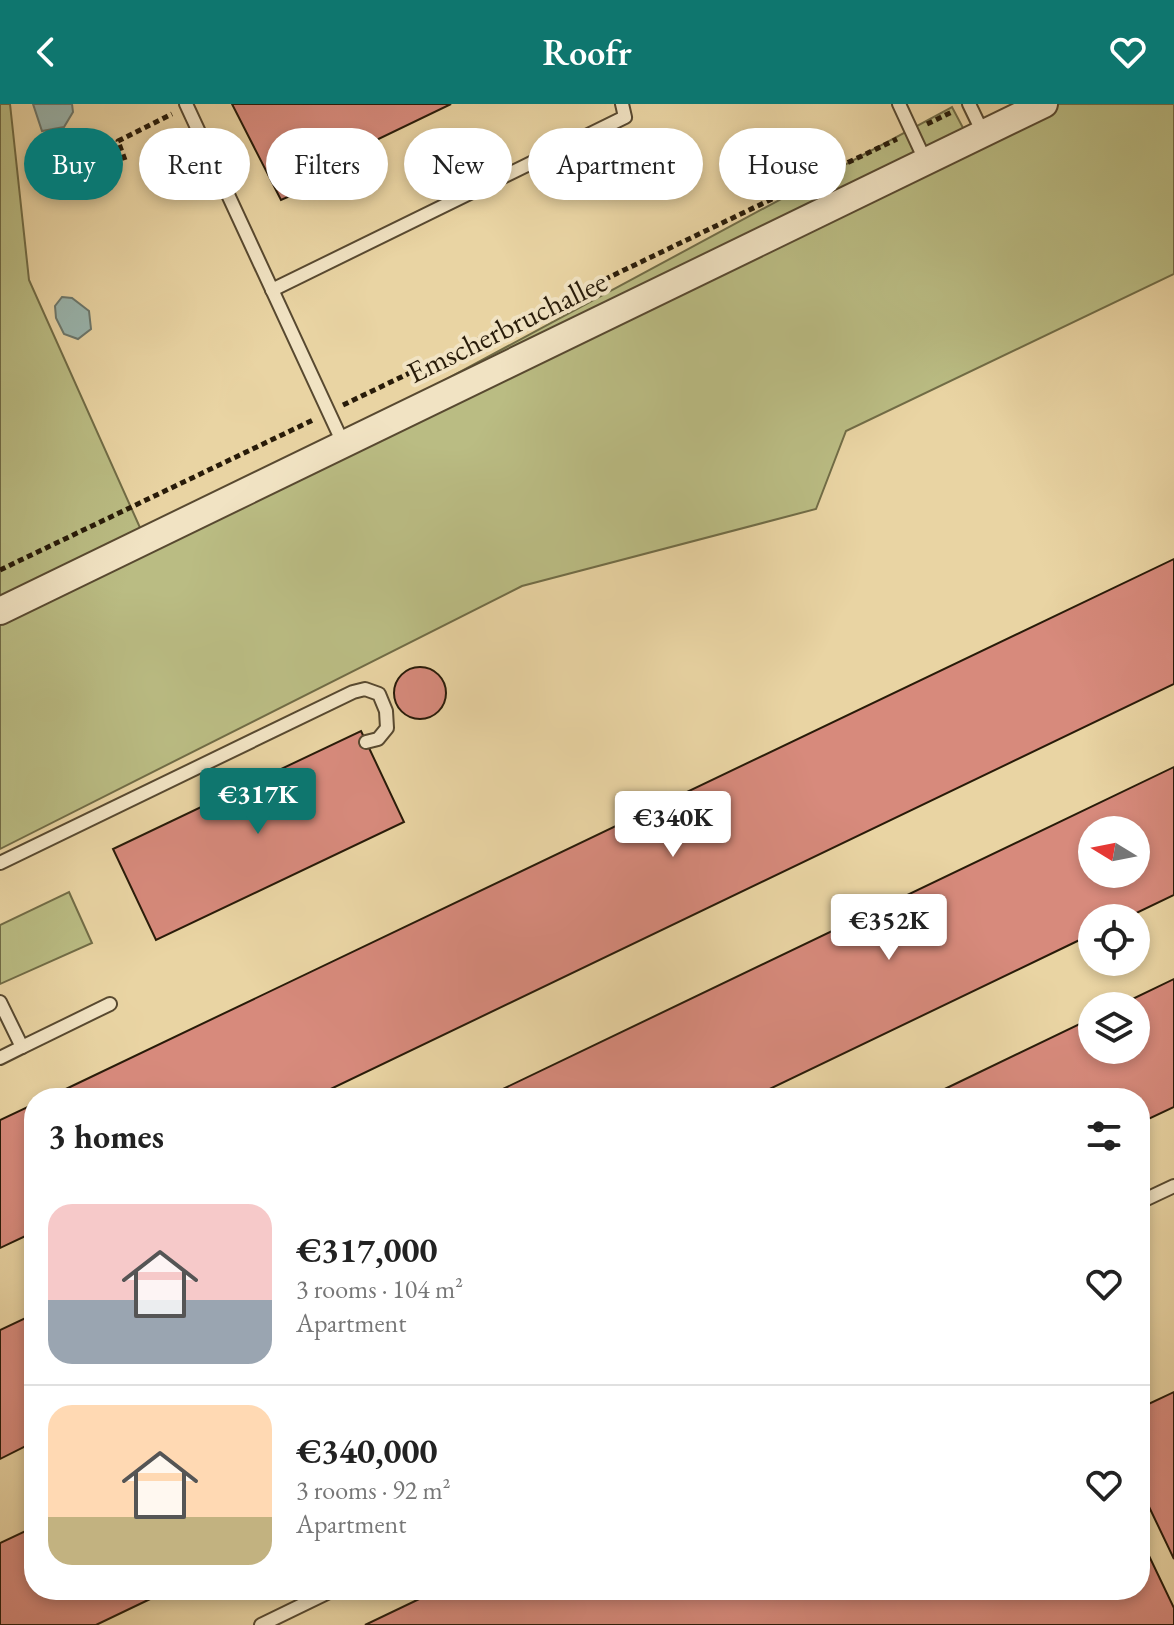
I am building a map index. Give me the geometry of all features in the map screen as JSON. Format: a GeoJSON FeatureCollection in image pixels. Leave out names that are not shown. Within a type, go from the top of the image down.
{"type":"FeatureCollection","features":[{"type":"Feature","properties":{"kind":"street","name":"Emscherbruchallee"},"geometry":{"type":"LineString","coordinates":[[0,611],[1044,104]]}},
{"type":"Feature","properties":{"kind":"lane"},"geometry":{"type":"LineString","coordinates":[[272,290],[625,117],[622,104]]}},
{"type":"Feature","properties":{"kind":"lane"},"geometry":{"type":"LineString","coordinates":[[899,104],[925,160]]}},
{"type":"Feature","properties":{"kind":"lane"},"geometry":{"type":"LineString","coordinates":[[969,104],[983,133]]}},
{"type":"Feature","properties":{"kind":"lane"},"geometry":{"type":"LineString","coordinates":[[187,105],[343,443]]}},
{"type":"Feature","properties":{"kind":"lane"},"geometry":{"type":"LineString","coordinates":[[0,863],[353,692],[365,689],[379,694],[386,711],[387,728],[378,739],[366,742]]}},
{"type":"Feature","properties":{"kind":"lane"},"geometry":{"type":"LineString","coordinates":[[0,1002],[22,1047]]}},
{"type":"Feature","properties":{"kind":"lane"},"geometry":{"type":"LineString","coordinates":[[0,1058],[110,1004]]}},
{"type":"Feature","properties":{"kind":"lane"},"geometry":{"type":"LineString","coordinates":[[1150,1197],[1174,1186]]}},
{"type":"Feature","properties":{"kind":"lane"},"geometry":{"type":"LineString","coordinates":[[261,1625],[312,1600]]}},
{"type":"Feature","properties":{"kind":"path"},"geometry":{"type":"LineString","coordinates":[[0,570],[969,104]]}},
{"type":"Feature","properties":{"kind":"path"},"geometry":{"type":"LineString","coordinates":[[125,160],[118,141],[187,105]]}},
{"type":"Feature","properties":{"kind":"green space"},"geometry":{"type":"Polygon","coordinates":[[[0,104],[10,104],[29,280],[146,541],[779,200],[846,200],[846,164],[952,107],[971,143],[1054,104],[1174,104],[1174,274],[846,431],[816,509],[522,586],[0,849],[0,104]]]}},
{"type":"Feature","properties":{"kind":"green space"},"geometry":{"type":"Polygon","coordinates":[[[69,892],[92,943],[0,984],[0,925],[69,892]]]}},
{"type":"Feature","properties":{"kind":"water"},"geometry":{"type":"Polygon","coordinates":[[[33,104],[72,104],[73,112],[64,127],[41,128],[33,104]]]}},
{"type":"Feature","properties":{"kind":"water"},"geometry":{"type":"Polygon","coordinates":[[[62,297],[72,298],[89,311],[91,329],[78,339],[64,334],[56,318],[55,306],[62,297]]]}},
{"type":"Feature","properties":{"kind":"building"},"geometry":{"type":"Polygon","coordinates":[[[232,104],[451,104],[388,134],[388,128],[266,128],[266,171],[250,139],[250,128],[244,128],[232,104]]]}},
{"type":"Feature","properties":{"kind":"building"},"geometry":{"type":"Polygon","coordinates":[[[1174,559],[1174,684],[333,1088],[68,1088],[1174,559]]]}},
{"type":"Feature","properties":{"kind":"building"},"geometry":{"type":"Polygon","coordinates":[[[420,667],[438,675],[446,693],[438,711],[420,719],[402,711],[394,693],[402,675],[420,667]]]}},
{"type":"Feature","properties":{"kind":"building"},"geometry":{"type":"Polygon","coordinates":[[[361,731],[404,822],[156,940],[113,849],[361,731]]]}},
{"type":"Feature","properties":{"kind":"building"},"geometry":{"type":"Polygon","coordinates":[[[1174,767],[1174,895],[1150,906],[1150,904],[1078,904],[1078,941],[772,1088],[505,1088],[1174,767]]]}},
{"type":"Feature","properties":{"kind":"building"},"geometry":{"type":"Polygon","coordinates":[[[1174,979],[1174,1107],[1150,1118],[1150,1088],[947,1088],[1078,1025],[1078,1064],[1150,1064],[1150,992],[1147,992],[1174,979]]]}},
{"type":"Feature","properties":{"kind":"building"},"geometry":{"type":"Polygon","coordinates":[[[24,1109],[24,1237],[0,1248],[0,1120],[24,1109]]]}},
{"type":"Feature","properties":{"kind":"building"},"geometry":{"type":"Polygon","coordinates":[[[24,1319],[24,1447],[0,1459],[0,1330],[24,1319]]]}},
{"type":"Feature","properties":{"kind":"building"},"geometry":{"type":"Polygon","coordinates":[[[1174,1392],[1174,1559],[1150,1509],[1150,1403],[1174,1392]]]}},
{"type":"Feature","properties":{"kind":"building"},"geometry":{"type":"Polygon","coordinates":[[[24,1532],[24,1600],[148,1600],[96,1625],[0,1625],[0,1543],[24,1532]]]}},
{"type":"Feature","properties":{"kind":"building"},"geometry":{"type":"Polygon","coordinates":[[[1150,1558],[1174,1608],[1174,1625],[365,1625],[417,1600],[1150,1600],[1150,1558]]]}}]}
